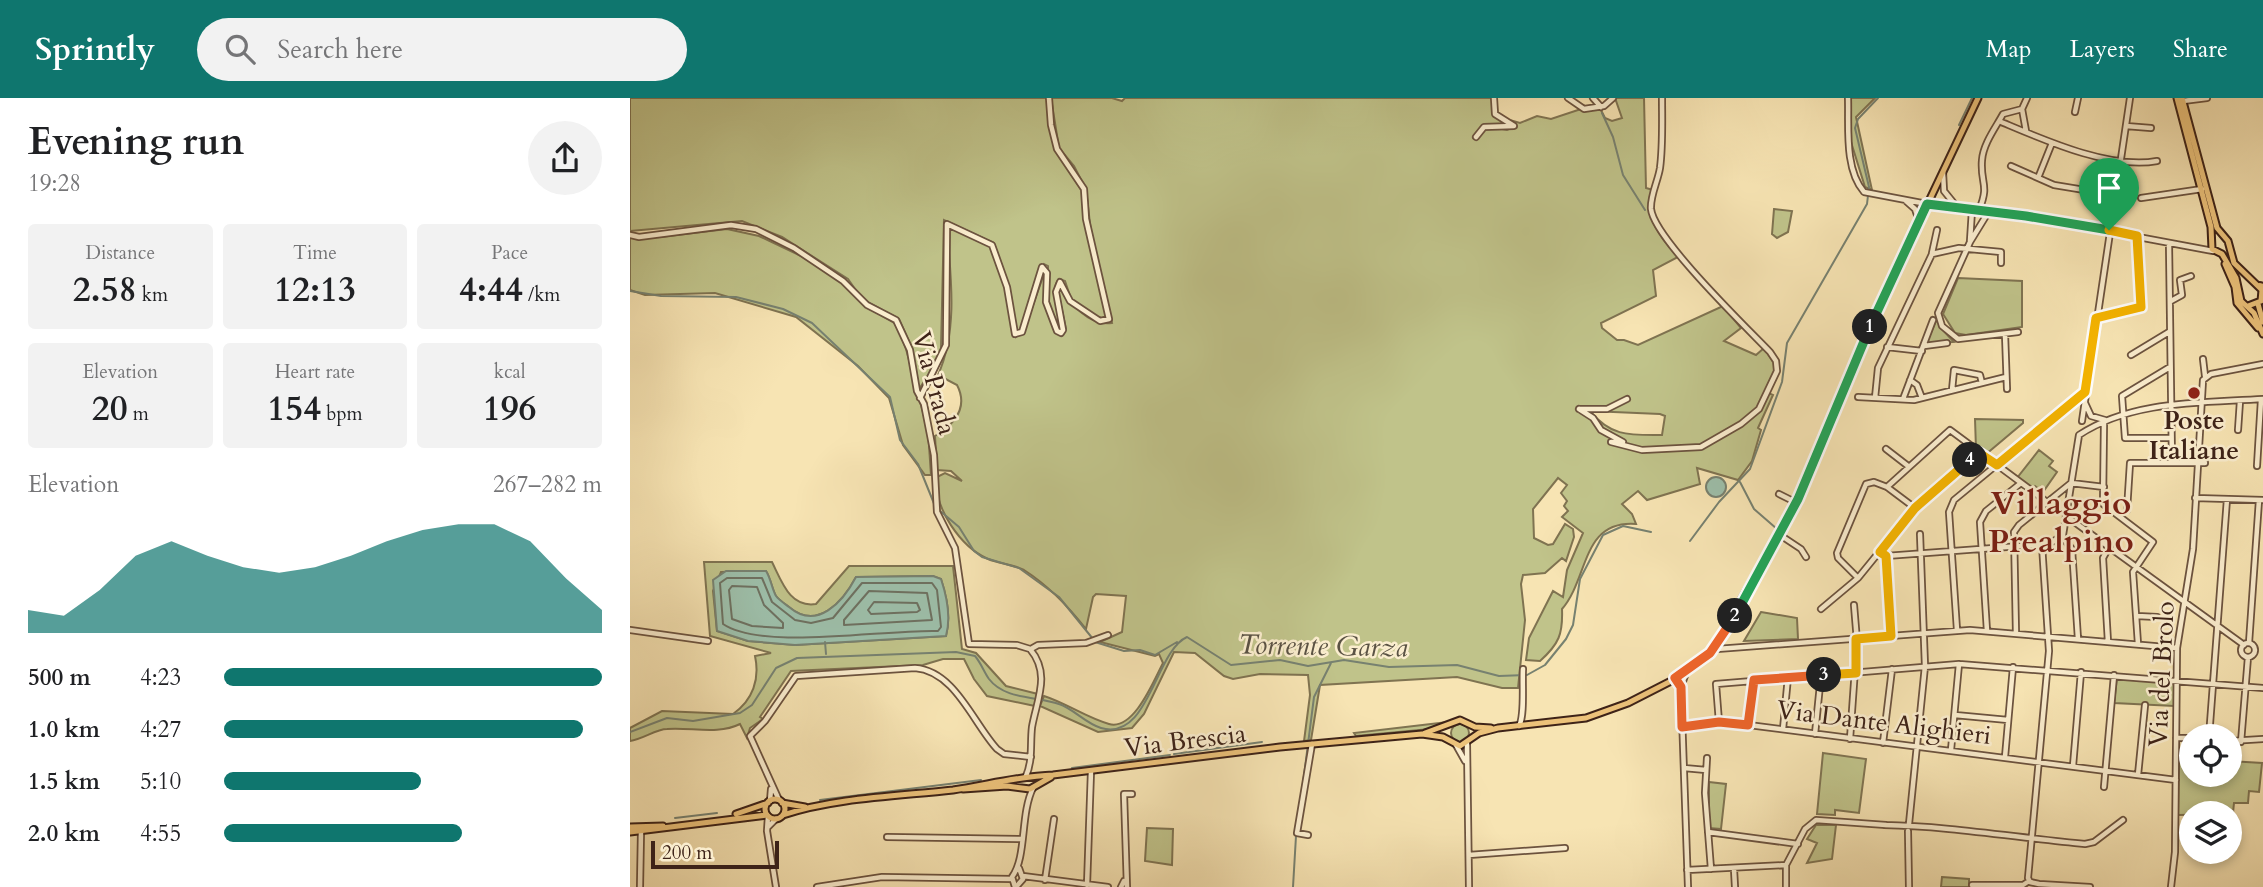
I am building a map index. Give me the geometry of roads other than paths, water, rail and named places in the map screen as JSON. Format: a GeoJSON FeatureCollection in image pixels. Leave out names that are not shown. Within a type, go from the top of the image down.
{"type":"FeatureCollection","features":[{"type":"Feature","properties":{"kind":"main road"},"geometry":{"type":"LineString","coordinates":[[1422,734],[1460,720],[1498,728],[1586,718],[1628,703],[1675,678],[1716,648],[1780,535],[1792,502],[1882,300],[1978,98]]}},
{"type":"Feature","properties":{"kind":"main road"},"geometry":{"type":"LineString","coordinates":[[2182,101],[2213,246],[2241,289],[2239,297],[2248,306],[2262,332]]}},
{"type":"Feature","properties":{"kind":"main road"},"geometry":{"type":"LineString","coordinates":[[2182,101],[2216,225],[2224,238],[2231,260],[2252,283],[2261,286],[2263,322]]}},
{"type":"Feature","properties":{"kind":"main road"},"geometry":{"type":"LineString","coordinates":[[2213,246],[2224,238]]}},
{"type":"Feature","properties":{"kind":"main road"},"geometry":{"type":"LineString","coordinates":[[2222,256],[2228,250]]}},
{"type":"Feature","properties":{"kind":"main road"},"geometry":{"type":"LineString","coordinates":[[2222,256],[2235,287],[2237,303],[2262,332]]}},
{"type":"Feature","properties":{"kind":"main road"},"geometry":{"type":"LineString","coordinates":[[2241,289],[2252,283]]}},
{"type":"Feature","properties":{"kind":"main road"},"geometry":{"type":"LineString","coordinates":[[2248,306],[2261,300]]}},
{"type":"Feature","properties":{"kind":"main road"},"geometry":{"type":"LineString","coordinates":[[1470,724],[1472,737]]}},
{"type":"Feature","properties":{"kind":"main road"},"geometry":{"type":"LineString","coordinates":[[1449,726],[1449,740]]}},
{"type":"Feature","properties":{"kind":"main road"},"geometry":{"type":"LineString","coordinates":[[1422,734],[1449,740],[1457,745],[1467,744],[1472,737],[1498,728]]}},
{"type":"Feature","properties":{"kind":"main road","name":"Via Brescia"},"geometry":{"type":"LineString","coordinates":[[630,829],[767,815],[776,819],[819,807],[960,789],[1028,775],[1053,775],[1283,747],[1422,734]]}},
{"type":"Feature","properties":{"kind":"main road"},"geometry":{"type":"LineString","coordinates":[[1024,787],[1028,775],[1036,780],[1034,787]]}},
{"type":"Feature","properties":{"kind":"main road","name":"Via Brescia"},"geometry":{"type":"LineString","coordinates":[[960,789],[1034,787],[1053,775]]}},
{"type":"Feature","properties":{"kind":"main road"},"geometry":{"type":"LineString","coordinates":[[767,815],[769,802]]}},
{"type":"Feature","properties":{"kind":"main road","name":"Via Brescia"},"geometry":{"type":"LineString","coordinates":[[727,818],[769,802],[819,807]]}},
{"type":"Feature","properties":{"kind":"main road"},"geometry":{"type":"LineString","coordinates":[[781,802],[783,816]]}},
{"type":"Feature","properties":{"kind":"main road","name":"Via Brescia"},"geometry":{"type":"LineString","coordinates":[[630,829],[641,831],[663,826]]}},
{"type":"Feature","properties":{"kind":"street"},"geometry":{"type":"LineString","coordinates":[[920,398],[946,345],[947,224],[992,244],[1007,286],[1015,334],[1022,332],[1042,267],[1048,273],[1046,302],[1057,331],[1061,333],[1063,330],[1056,292],[1060,282],[1077,307],[1100,321],[1109,319],[1086,219],[1084,189],[1056,149],[1049,98]]}},
{"type":"Feature","properties":{"kind":"street"},"geometry":{"type":"LineString","coordinates":[[1476,137],[1484,127],[1514,126],[1495,114],[1494,98]]}},
{"type":"Feature","properties":{"kind":"street"},"geometry":{"type":"LineString","coordinates":[[1568,98],[1584,109],[1601,107],[1612,98]]}},
{"type":"Feature","properties":{"kind":"street"},"geometry":{"type":"LineString","coordinates":[[1593,98],[1601,107]]}},
{"type":"Feature","properties":{"kind":"street"},"geometry":{"type":"LineString","coordinates":[[1627,399],[1607,410],[1578,409],[1592,418],[1601,430],[1623,442],[1611,442],[1629,449],[1692,449],[1741,424],[1759,410],[1778,366],[1770,352],[1668,242],[1654,221],[1651,204],[1659,176],[1662,98]]}},
{"type":"Feature","properties":{"kind":"street"},"geometry":{"type":"LineString","coordinates":[[1848,98],[1851,155],[1857,181],[1864,192],[1927,204],[2109,230],[2169,244],[2213,246]]}},
{"type":"Feature","properties":{"kind":"street"},"geometry":{"type":"LineString","coordinates":[[2026,132],[2022,109],[2027,98]]}},
{"type":"Feature","properties":{"kind":"street"},"geometry":{"type":"LineString","coordinates":[[2075,112],[2078,98]]}},
{"type":"Feature","properties":{"kind":"street"},"geometry":{"type":"LineString","coordinates":[[2082,421],[2130,98]]}},
{"type":"Feature","properties":{"kind":"street"},"geometry":{"type":"LineString","coordinates":[[2182,101],[2207,98]]}},
{"type":"Feature","properties":{"kind":"street"},"geometry":{"type":"LineString","coordinates":[[1969,242],[1976,210],[1987,192],[1982,159],[2003,114],[2022,109]]}},
{"type":"Feature","properties":{"kind":"street"},"geometry":{"type":"LineString","coordinates":[[1999,121],[2068,150],[2143,163],[2157,161]]}},
{"type":"Feature","properties":{"kind":"street"},"geometry":{"type":"LineString","coordinates":[[2017,128],[2025,123]]}},
{"type":"Feature","properties":{"kind":"street"},"geometry":{"type":"LineString","coordinates":[[2126,126],[2151,128]]}},
{"type":"Feature","properties":{"kind":"street"},"geometry":{"type":"LineString","coordinates":[[2038,178],[2052,143]]}},
{"type":"Feature","properties":{"kind":"street"},"geometry":{"type":"LineString","coordinates":[[2011,166],[2054,185],[2115,195]]}},
{"type":"Feature","properties":{"kind":"street"},"geometry":{"type":"LineString","coordinates":[[1943,171],[1946,195],[1961,209]]}},
{"type":"Feature","properties":{"kind":"street"},"geometry":{"type":"LineString","coordinates":[[2141,198],[2202,189]]}},
{"type":"Feature","properties":{"kind":"street"},"geometry":{"type":"LineString","coordinates":[[1906,200],[1915,209],[1919,221]]}},
{"type":"Feature","properties":{"kind":"street"},"geometry":{"type":"LineString","coordinates":[[1989,211],[1969,242],[1938,313],[1942,326],[1952,337],[1962,340],[2018,332]]}},
{"type":"Feature","properties":{"kind":"street","name":"Via Prada"},"geometry":{"type":"LineString","coordinates":[[630,235],[639,237],[731,225],[756,229],[794,248],[844,281],[867,305],[896,320],[910,350],[934,455],[937,512],[956,548],[970,644],[1017,645],[1030,649],[1038,645],[1086,643],[1108,635]]}},
{"type":"Feature","properties":{"kind":"street"},"geometry":{"type":"LineString","coordinates":[[1875,398],[1878,368],[1931,254],[1937,230]]}},
{"type":"Feature","properties":{"kind":"street"},"geometry":{"type":"LineString","coordinates":[[2096,318],[2141,307],[2137,236]]}},
{"type":"Feature","properties":{"kind":"street"},"geometry":{"type":"LineString","coordinates":[[2169,244],[2172,462]]}},
{"type":"Feature","properties":{"kind":"street"},"geometry":{"type":"LineString","coordinates":[[1931,254],[1940,250],[1966,249],[2001,252],[2001,263]]}},
{"type":"Feature","properties":{"kind":"street"},"geometry":{"type":"LineString","coordinates":[[2171,301],[2182,295],[2180,280],[2191,276]]}},
{"type":"Feature","properties":{"kind":"street"},"geometry":{"type":"LineString","coordinates":[[1903,399],[1933,320]]}},
{"type":"Feature","properties":{"kind":"street"},"geometry":{"type":"LineString","coordinates":[[2131,355],[2169,331]]}},
{"type":"Feature","properties":{"kind":"street"},"geometry":{"type":"LineString","coordinates":[[2005,334],[2007,390]]}},
{"type":"Feature","properties":{"kind":"street"},"geometry":{"type":"LineString","coordinates":[[1887,347],[1923,349],[1947,343]]}},
{"type":"Feature","properties":{"kind":"street","name":"Via del Brolo"},"geometry":{"type":"LineString","coordinates":[[2171,887],[2176,780],[2177,648],[2193,549],[2196,463],[2205,376],[2203,359]]}},
{"type":"Feature","properties":{"kind":"street"},"geometry":{"type":"LineString","coordinates":[[2205,376],[2263,364]]}},
{"type":"Feature","properties":{"kind":"street"},"geometry":{"type":"LineString","coordinates":[[2169,367],[2123,394],[2125,438],[2171,438]]}},
{"type":"Feature","properties":{"kind":"street"},"geometry":{"type":"LineString","coordinates":[[1952,390],[1954,370],[1980,375],[1982,383]]}},
{"type":"Feature","properties":{"kind":"street"},"geometry":{"type":"LineString","coordinates":[[1858,397],[1923,398],[2006,377]]}},
{"type":"Feature","properties":{"kind":"street"},"geometry":{"type":"LineString","coordinates":[[1910,380],[1917,385],[1923,398]]}},
{"type":"Feature","properties":{"kind":"street"},"geometry":{"type":"LineString","coordinates":[[1957,630],[1951,506],[2085,392]]}},
{"type":"Feature","properties":{"kind":"street"},"geometry":{"type":"LineString","coordinates":[[2085,398],[2092,417],[2090,428]]}},
{"type":"Feature","properties":{"kind":"street"},"geometry":{"type":"LineString","coordinates":[[2062,537],[2079,435],[2090,428],[2170,404],[2262,399],[2257,466]]}},
{"type":"Feature","properties":{"kind":"street"},"geometry":{"type":"LineString","coordinates":[[2238,430],[2240,401]]}},
{"type":"Feature","properties":{"kind":"street"},"geometry":{"type":"LineString","coordinates":[[2082,421],[2085,416],[2112,420]]}},
{"type":"Feature","properties":{"kind":"street"},"geometry":{"type":"LineString","coordinates":[[2082,421],[2090,428]]}},
{"type":"Feature","properties":{"kind":"street"},"geometry":{"type":"LineString","coordinates":[[2104,423],[2104,504],[2153,542],[2133,572],[2138,644]]}},
{"type":"Feature","properties":{"kind":"street"},"geometry":{"type":"LineString","coordinates":[[1888,487],[1950,430],[2047,502]]}},
{"type":"Feature","properties":{"kind":"street"},"geometry":{"type":"LineString","coordinates":[[1886,449],[1908,466]]}},
{"type":"Feature","properties":{"kind":"street"},"geometry":{"type":"LineString","coordinates":[[1821,609],[1858,578],[1915,508],[1979,453]]}},
{"type":"Feature","properties":{"kind":"street"},"geometry":{"type":"LineString","coordinates":[[2127,510],[2130,463],[2205,463]]}},
{"type":"Feature","properties":{"kind":"street"},"geometry":{"type":"LineString","coordinates":[[1858,578],[1838,558],[1837,553],[1866,484],[1874,482],[1888,487],[1915,508]]}},
{"type":"Feature","properties":{"kind":"street"},"geometry":{"type":"LineString","coordinates":[[1987,631],[1980,522],[1986,511],[2021,482]]}},
{"type":"Feature","properties":{"kind":"street"},"geometry":{"type":"LineString","coordinates":[[2016,634],[2012,547],[2014,532],[2019,525],[2071,484],[2104,487]]}},
{"type":"Feature","properties":{"kind":"street"},"geometry":{"type":"LineString","coordinates":[[1779,494],[1792,502]]}},
{"type":"Feature","properties":{"kind":"street"},"geometry":{"type":"LineString","coordinates":[[2195,498],[2261,500],[2246,644],[2242,653],[2248,657]]}},
{"type":"Feature","properties":{"kind":"street"},"geometry":{"type":"LineString","coordinates":[[2210,724],[2227,499]]}},
{"type":"Feature","properties":{"kind":"street"},"geometry":{"type":"LineString","coordinates":[[2066,516],[2255,651],[2248,657],[2242,742],[2263,739]]}},
{"type":"Feature","properties":{"kind":"street"},"geometry":{"type":"LineString","coordinates":[[1909,887],[1909,827],[1924,666],[1920,534]]}},
{"type":"Feature","properties":{"kind":"street"},"geometry":{"type":"LineString","coordinates":[[1780,535],[1801,549],[1806,557]]}},
{"type":"Feature","properties":{"kind":"street"},"geometry":{"type":"LineString","coordinates":[[1880,552],[1886,556],[1982,550],[2042,545],[2062,537]]}},
{"type":"Feature","properties":{"kind":"street"},"geometry":{"type":"LineString","coordinates":[[2062,537],[2072,549],[2078,639]]}},
{"type":"Feature","properties":{"kind":"street"},"geometry":{"type":"LineString","coordinates":[[1972,885],[2023,885],[2029,879],[2047,670],[2048,637],[2042,545]]}},
{"type":"Feature","properties":{"kind":"street"},"geometry":{"type":"LineString","coordinates":[[2108,642],[2103,558],[2109,547]]}},
{"type":"Feature","properties":{"kind":"street"},"geometry":{"type":"LineString","coordinates":[[1886,556],[1891,636]]}},
{"type":"Feature","properties":{"kind":"street"},"geometry":{"type":"LineString","coordinates":[[1850,739],[1856,673],[1854,605]]}},
{"type":"Feature","properties":{"kind":"street"},"geometry":{"type":"LineString","coordinates":[[2137,616],[2158,617]]}},
{"type":"Feature","properties":{"kind":"street"},"geometry":{"type":"LineString","coordinates":[[630,630],[682,635],[708,641]]}},
{"type":"Feature","properties":{"kind":"street"},"geometry":{"type":"LineString","coordinates":[[1716,648],[1957,630],[2177,648]]}},
{"type":"Feature","properties":{"kind":"street"},"geometry":{"type":"LineString","coordinates":[[1028,775],[1032,727],[1042,696],[1038,661],[1030,649]]}},
{"type":"Feature","properties":{"kind":"street"},"geometry":{"type":"LineString","coordinates":[[1951,750],[1959,664]]}},
{"type":"Feature","properties":{"kind":"street"},"geometry":{"type":"LineString","coordinates":[[1719,722],[1716,684],[1924,666],[1959,664],[2012,667],[2263,688]]}},
{"type":"Feature","properties":{"kind":"street"},"geometry":{"type":"LineString","coordinates":[[2005,757],[2012,667]]}},
{"type":"Feature","properties":{"kind":"street"},"geometry":{"type":"LineString","coordinates":[[781,802],[771,788],[750,733],[765,721],[796,676],[915,668],[928,670],[946,681],[997,750],[1004,754],[1031,757]]}},
{"type":"Feature","properties":{"kind":"street"},"geometry":{"type":"LineString","coordinates":[[1519,726],[1523,719],[1520,691],[1523,669]]}},
{"type":"Feature","properties":{"kind":"street"},"geometry":{"type":"LineString","coordinates":[[1883,743],[1892,669]]}},
{"type":"Feature","properties":{"kind":"street"},"geometry":{"type":"LineString","coordinates":[[1686,672],[1681,687],[1688,887]]}},
{"type":"Feature","properties":{"kind":"street"},"geometry":{"type":"LineString","coordinates":[[2073,766],[2081,672]]}},
{"type":"Feature","properties":{"kind":"street"},"geometry":{"type":"LineString","coordinates":[[1815,734],[1821,675]]}},
{"type":"Feature","properties":{"kind":"street"},"geometry":{"type":"LineString","coordinates":[[2104,787],[2114,675]]}},
{"type":"Feature","properties":{"kind":"street"},"geometry":{"type":"LineString","coordinates":[[1783,729],[1788,677]]}},
{"type":"Feature","properties":{"kind":"street"},"geometry":{"type":"LineString","coordinates":[[1675,678],[1681,687]]}},
{"type":"Feature","properties":{"kind":"street"},"geometry":{"type":"LineString","coordinates":[[1748,725],[1754,680]]}},
{"type":"Feature","properties":{"kind":"street"},"geometry":{"type":"LineString","coordinates":[[2138,775],[2145,705]]}},
{"type":"Feature","properties":{"kind":"street"},"geometry":{"type":"LineString","coordinates":[[1955,715],[2008,720]]}},
{"type":"Feature","properties":{"kind":"street"},"geometry":{"type":"LineString","coordinates":[[1523,719],[1529,725]]}},
{"type":"Feature","properties":{"kind":"street","name":"Via Dante Alighieri"},"geometry":{"type":"LineString","coordinates":[[1682,727],[1719,722],[1748,725],[2176,780]]}},
{"type":"Feature","properties":{"kind":"street"},"geometry":{"type":"LineString","coordinates":[[1467,744],[1465,762],[1469,887]]}},
{"type":"Feature","properties":{"kind":"street"},"geometry":{"type":"LineString","coordinates":[[1308,745],[1297,833],[1308,835]]}},
{"type":"Feature","properties":{"kind":"street"},"geometry":{"type":"LineString","coordinates":[[1457,745],[1465,762]]}},
{"type":"Feature","properties":{"kind":"street"},"geometry":{"type":"LineString","coordinates":[[1707,758],[1711,869]]}},
{"type":"Feature","properties":{"kind":"street"},"geometry":{"type":"LineString","coordinates":[[1684,768],[1706,770]]}},
{"type":"Feature","properties":{"kind":"street","name":"Via Brescia"},"geometry":{"type":"LineString","coordinates":[[1087,885],[1091,771]]}},
{"type":"Feature","properties":{"kind":"street"},"geometry":{"type":"LineString","coordinates":[[1024,787],[1030,796]]}},
{"type":"Feature","properties":{"kind":"street"},"geometry":{"type":"LineString","coordinates":[[1017,880],[1021,839],[1034,787]]}},
{"type":"Feature","properties":{"kind":"street"},"geometry":{"type":"LineString","coordinates":[[769,802],[771,788]]}},
{"type":"Feature","properties":{"kind":"street"},"geometry":{"type":"LineString","coordinates":[[1126,887],[1124,794],[1132,794]]}},
{"type":"Feature","properties":{"kind":"street"},"geometry":{"type":"LineString","coordinates":[[767,815],[776,887]]}},
{"type":"Feature","properties":{"kind":"street"},"geometry":{"type":"LineString","coordinates":[[767,831],[776,819]]}},
{"type":"Feature","properties":{"kind":"street"},"geometry":{"type":"LineString","coordinates":[[1045,880],[1054,819]]}},
{"type":"Feature","properties":{"kind":"street"},"geometry":{"type":"LineString","coordinates":[[1786,887],[1786,866],[1805,830],[1816,820],[2090,843],[2123,820]]}},
{"type":"Feature","properties":{"kind":"street"},"geometry":{"type":"LineString","coordinates":[[640,887],[641,831]]}},
{"type":"Feature","properties":{"kind":"street"},"geometry":{"type":"LineString","coordinates":[[1708,832],[1798,844]]}},
{"type":"Feature","properties":{"kind":"street"},"geometry":{"type":"LineString","coordinates":[[887,837],[1021,839]]}},
{"type":"Feature","properties":{"kind":"street"},"geometry":{"type":"LineString","coordinates":[[1469,855],[1565,848]]}},
{"type":"Feature","properties":{"kind":"street"},"geometry":{"type":"LineString","coordinates":[[1687,870],[1786,866]]}},
{"type":"Feature","properties":{"kind":"street"},"geometry":{"type":"LineString","coordinates":[[1734,869],[1735,887]]}},
{"type":"Feature","properties":{"kind":"street"},"geometry":{"type":"LineString","coordinates":[[817,887],[882,877],[1005,877],[1108,887]]}},
{"type":"Feature","properties":{"kind":"street"},"geometry":{"type":"LineString","coordinates":[[2029,879],[2090,887]]}},
{"type":"Feature","properties":{"kind":"street"},"geometry":{"type":"LineString","coordinates":[[1121,887],[1124,881]]}},
{"type":"Feature","properties":{"kind":"water"},"geometry":{"type":"Polygon","coordinates":[[[1716,477],[1723,480],[1726,487],[1723,494],[1716,497],[1709,494],[1706,487],[1709,480],[1716,477]]]}},
{"type":"Feature","properties":{"kind":"water"},"geometry":{"type":"Polygon","coordinates":[[[726,571],[766,571],[777,597],[799,614],[809,616],[819,615],[836,604],[856,577],[933,576],[941,579],[945,593],[948,615],[946,636],[795,645],[748,641],[717,631],[713,580],[726,571]]]}},
{"type":"Feature","properties":{"kind":"waterway","name":"Torrente Garza"},"geometry":{"type":"LineString","coordinates":[[1690,541],[1719,502],[1750,469],[1782,382],[1787,343],[1867,204],[1869,187],[1855,128],[1858,119],[1878,98]]}},
{"type":"Feature","properties":{"kind":"waterway"},"geometry":{"type":"LineString","coordinates":[[1959,125],[1972,98]]}},
{"type":"Feature","properties":{"kind":"waterway"},"geometry":{"type":"LineString","coordinates":[[1602,113],[1613,137],[1623,175],[1645,210]]}},
{"type":"Feature","properties":{"kind":"waterway"},"geometry":{"type":"LineString","coordinates":[[630,291],[661,296],[736,297],[783,309],[812,323],[890,397],[900,440],[918,464],[935,506]]}},
{"type":"Feature","properties":{"kind":"waterway"},"geometry":{"type":"LineString","coordinates":[[1803,480],[1831,412]]}},
{"type":"Feature","properties":{"kind":"waterway"},"geometry":{"type":"LineString","coordinates":[[1740,482],[1754,509],[1777,529]]}},
{"type":"Feature","properties":{"kind":"waterway"},"geometry":{"type":"LineString","coordinates":[[939,510],[959,527],[974,551],[982,557],[1019,568],[1059,597],[1093,639]]}},
{"type":"Feature","properties":{"kind":"waterway","name":"Torrente Garza"},"geometry":{"type":"LineString","coordinates":[[630,732],[667,718],[693,721],[740,713],[752,705],[776,668],[797,658],[956,652],[975,656],[989,679],[1004,691],[1059,704],[1095,726],[1117,729],[1130,722],[1141,709],[1167,659],[1187,637],[1231,665],[1280,660],[1308,666],[1344,660],[1389,667],[1457,665],[1499,676],[1527,675],[1545,665],[1566,639],[1573,625],[1580,579],[1603,535],[1623,526],[1651,532]]}},
{"type":"Feature","properties":{"kind":"waterway"},"geometry":{"type":"LineString","coordinates":[[825,642],[826,654]]}},
{"type":"Feature","properties":{"kind":"waterway"},"geometry":{"type":"LineString","coordinates":[[1095,642],[1124,651],[1140,650],[1155,655],[1177,642]]}},
{"type":"Feature","properties":{"kind":"waterway"},"geometry":{"type":"LineString","coordinates":[[1301,799],[1314,697],[1331,663]]}},
{"type":"Feature","properties":{"kind":"waterway"},"geometry":{"type":"LineString","coordinates":[[1174,754],[1262,742]]}},
{"type":"Feature","properties":{"kind":"waterway"},"geometry":{"type":"LineString","coordinates":[[1072,768],[1170,755]]}},
{"type":"Feature","properties":{"kind":"waterway"},"geometry":{"type":"LineString","coordinates":[[820,800],[981,780]]}},
{"type":"Feature","properties":{"kind":"waterway"},"geometry":{"type":"LineString","coordinates":[[675,818],[717,813]]}},
{"type":"Feature","properties":{"kind":"waterway"},"geometry":{"type":"LineString","coordinates":[[1293,887],[1296,836]]}},
{"type":"Feature","properties":{"kind":"place","name":"Poste Italiane"},"geometry":{"type":"Point","coordinates":[2194,393]}},
{"type":"Feature","properties":{"kind":"district","name":"Villaggio Prealpino"},"geometry":{"type":"Point","coordinates":[2061,521]}}]}
